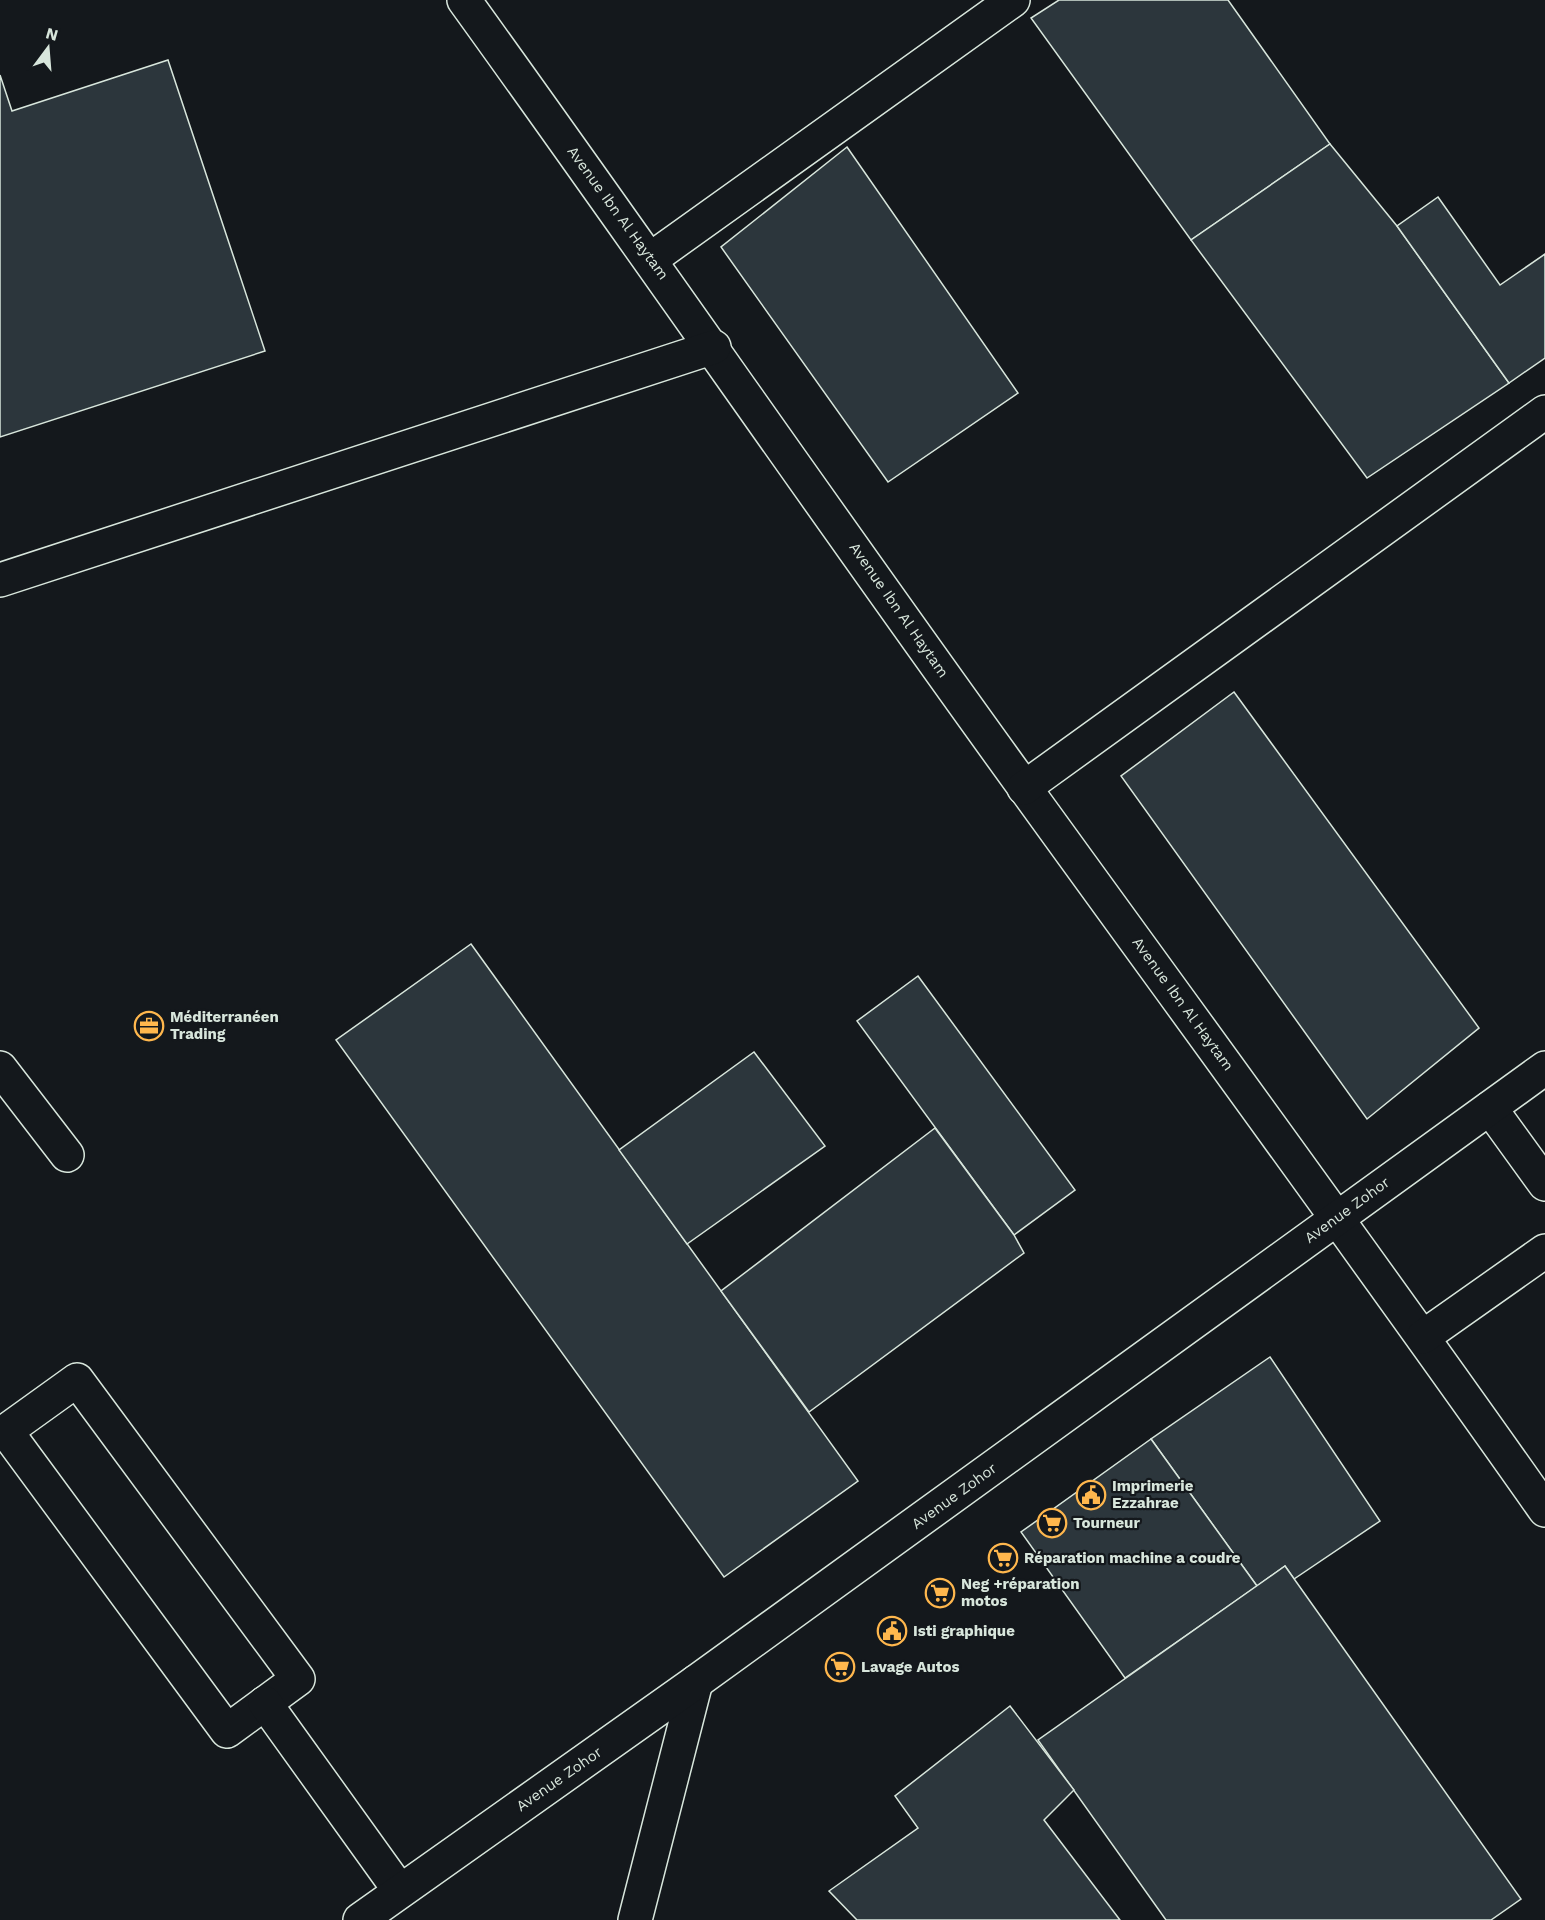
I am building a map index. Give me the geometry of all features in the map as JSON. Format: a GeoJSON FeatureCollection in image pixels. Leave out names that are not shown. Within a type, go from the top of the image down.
{"type":"FeatureCollection","features":[{"type":"Feature","properties":{"kind":"street","name":"Avenue Ibn Al Haytam"},"geometry":{"type":"LineString","coordinates":[[464,0],[714,347],[1024,788],[1338,1217],[1545,1510]]}},
{"type":"Feature","properties":{"kind":"street"},"geometry":{"type":"LineString","coordinates":[[651,259],[1013,0]]}},
{"type":"Feature","properties":{"kind":"street"},"geometry":{"type":"LineString","coordinates":[[0,580],[714,347]]}},
{"type":"Feature","properties":{"kind":"street"},"geometry":{"type":"LineString","coordinates":[[1024,788],[1545,412]]}},
{"type":"Feature","properties":{"kind":"street"},"geometry":{"type":"LineString","coordinates":[[0,1068],[67,1155]]}},
{"type":"Feature","properties":{"kind":"street","name":"Avenue Zohor"},"geometry":{"type":"LineString","coordinates":[[360,1920],[696,1682],[1545,1068]]}},
{"type":"Feature","properties":{"kind":"street"},"geometry":{"type":"LineString","coordinates":[[1490,1108],[1545,1184]]}},
{"type":"Feature","properties":{"kind":"street"},"geometry":{"type":"LineString","coordinates":[[1423,1337],[1545,1251]]}},
{"type":"Feature","properties":{"kind":"street"},"geometry":{"type":"LineString","coordinates":[[76,1380],[298,1679],[265,1703],[227,1731],[6,1431],[76,1380]]}},
{"type":"Feature","properties":{"kind":"street"},"geometry":{"type":"LineString","coordinates":[[635,1920],[696,1682]]}},
{"type":"Feature","properties":{"kind":"street"},"geometry":{"type":"LineString","coordinates":[[265,1703],[400,1891]]}},
{"type":"Feature","properties":{"kind":"building"},"geometry":{"type":"Polygon","coordinates":[[[1059,0],[1228,0],[1330,144],[1191,240],[1031,18],[1059,0]]]}},
{"type":"Feature","properties":{"kind":"building"},"geometry":{"type":"Polygon","coordinates":[[[168,60],[265,351],[0,437],[0,75],[12,111],[168,60]]]}},
{"type":"Feature","properties":{"kind":"building"},"geometry":{"type":"Polygon","coordinates":[[[1330,144],[1397,226],[1509,383],[1367,478],[1191,240],[1330,144]]]}},
{"type":"Feature","properties":{"kind":"building"},"geometry":{"type":"Polygon","coordinates":[[[847,147],[1018,393],[888,482],[721,247],[847,147]]]}},
{"type":"Feature","properties":{"kind":"building"},"geometry":{"type":"Polygon","coordinates":[[[1438,197],[1500,285],[1545,254],[1545,358],[1509,383],[1397,226],[1438,197]]]}},
{"type":"Feature","properties":{"kind":"building"},"geometry":{"type":"Polygon","coordinates":[[[1234,692],[1479,1028],[1367,1119],[1121,776],[1234,692]]]}},
{"type":"Feature","properties":{"kind":"building"},"geometry":{"type":"Polygon","coordinates":[[[471,944],[858,1481],[724,1577],[336,1040],[471,944]]]}},
{"type":"Feature","properties":{"kind":"building"},"geometry":{"type":"Polygon","coordinates":[[[918,976],[1075,1190],[1014,1235],[857,1021],[918,976]]]}},
{"type":"Feature","properties":{"kind":"building"},"geometry":{"type":"Polygon","coordinates":[[[754,1052],[825,1146],[687,1244],[619,1150],[754,1052]]]}},
{"type":"Feature","properties":{"kind":"building"},"geometry":{"type":"Polygon","coordinates":[[[935,1128],[1014,1235],[1024,1253],[809,1412],[721,1291],[935,1128]]]}},
{"type":"Feature","properties":{"kind":"building"},"geometry":{"type":"Polygon","coordinates":[[[1270,1357],[1380,1521],[1294,1579],[1285,1566],[1257,1586],[1151,1439],[1270,1357]]]}},
{"type":"Feature","properties":{"kind":"building"},"geometry":{"type":"Polygon","coordinates":[[[1151,1439],[1257,1586],[1125,1678],[1021,1532],[1151,1439]]]}},
{"type":"Feature","properties":{"kind":"building"},"geometry":{"type":"Polygon","coordinates":[[[1285,1566],[1521,1899],[1491,1920],[1166,1920],[1038,1740],[1285,1566]]]}},
{"type":"Feature","properties":{"kind":"building"},"geometry":{"type":"Polygon","coordinates":[[[1010,1706],[1074,1790],[1044,1820],[1120,1920],[857,1920],[829,1891],[918,1828],[895,1796],[1010,1706]]]}},
{"type":"Feature","properties":{"kind":"place","name":"Méditerranéen Trading"},"geometry":{"type":"Point","coordinates":[149,1026]}},
{"type":"Feature","properties":{"kind":"place","name":"Imprimerie Ezzahrae"},"geometry":{"type":"Point","coordinates":[1091,1495]}},
{"type":"Feature","properties":{"kind":"place","name":"Tourneur"},"geometry":{"type":"Point","coordinates":[1052,1523]}},
{"type":"Feature","properties":{"kind":"place","name":"Réparation machine a coudre"},"geometry":{"type":"Point","coordinates":[1003,1558]}},
{"type":"Feature","properties":{"kind":"place","name":"Neg +réparation motos"},"geometry":{"type":"Point","coordinates":[940,1593]}},
{"type":"Feature","properties":{"kind":"place","name":"Isti graphique"},"geometry":{"type":"Point","coordinates":[892,1631]}},
{"type":"Feature","properties":{"kind":"place","name":"Lavage Autos"},"geometry":{"type":"Point","coordinates":[840,1667]}}]}
